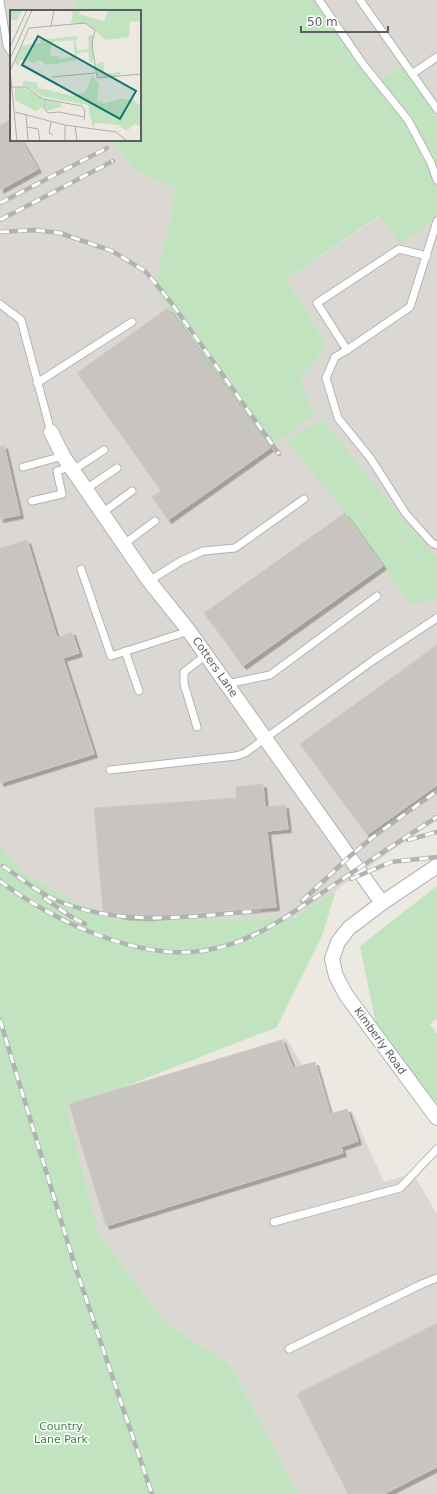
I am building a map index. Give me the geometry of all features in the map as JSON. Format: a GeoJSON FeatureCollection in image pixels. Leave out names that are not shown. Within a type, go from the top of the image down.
{"type":"FeatureCollection","features":[{"type":"Feature","properties":{"kind":"street","name":"Cotters Lane"},"geometry":{"type":"LineString","coordinates":[[51,432],[69,464],[149,581],[190,631],[382,903]]}},
{"type":"Feature","properties":{"kind":"street"},"geometry":{"type":"LineString","coordinates":[[382,903],[437,866]]}},
{"type":"Feature","properties":{"kind":"street","name":"Kimberly Road"},"geometry":{"type":"LineString","coordinates":[[382,903],[348,928],[338,942],[332,959],[336,976],[346,995],[437,1118]]}},
{"type":"Feature","properties":{"kind":"lane"},"geometry":{"type":"LineString","coordinates":[[319,0],[363,64],[408,120],[431,163],[437,180]]}},
{"type":"Feature","properties":{"kind":"lane"},"geometry":{"type":"LineString","coordinates":[[360,0],[437,108]]}},
{"type":"Feature","properties":{"kind":"lane"},"geometry":{"type":"LineString","coordinates":[[0,1],[7,45],[10,50]]}},
{"type":"Feature","properties":{"kind":"lane"},"geometry":{"type":"LineString","coordinates":[[412,74],[437,57]]}},
{"type":"Feature","properties":{"kind":"lane"},"geometry":{"type":"LineString","coordinates":[[437,221],[410,307],[335,357],[326,378],[338,418],[371,459],[406,514],[432,543],[437,545]]}},
{"type":"Feature","properties":{"kind":"lane"},"geometry":{"type":"LineString","coordinates":[[347,350],[317,304],[400,249],[427,256]]}},
{"type":"Feature","properties":{"kind":"lane"},"geometry":{"type":"LineString","coordinates":[[0,304],[21,320],[51,432]]}},
{"type":"Feature","properties":{"kind":"lane"},"geometry":{"type":"LineString","coordinates":[[37,383],[132,322]]}},
{"type":"Feature","properties":{"kind":"lane"},"geometry":{"type":"LineString","coordinates":[[32,501],[62,494],[57,471],[69,464],[104,450]]}},
{"type":"Feature","properties":{"kind":"lane"},"geometry":{"type":"LineString","coordinates":[[22,467],[69,464]]}},
{"type":"Feature","properties":{"kind":"lane"},"geometry":{"type":"LineString","coordinates":[[86,489],[117,468]]}},
{"type":"Feature","properties":{"kind":"lane"},"geometry":{"type":"LineString","coordinates":[[102,513],[132,491]]}},
{"type":"Feature","properties":{"kind":"lane"},"geometry":{"type":"LineString","coordinates":[[149,581],[181,561],[203,551],[234,548],[304,499]]}},
{"type":"Feature","properties":{"kind":"lane"},"geometry":{"type":"LineString","coordinates":[[124,544],[155,521]]}},
{"type":"Feature","properties":{"kind":"lane"},"geometry":{"type":"LineString","coordinates":[[81,569],[111,656],[190,631]]}},
{"type":"Feature","properties":{"kind":"lane"},"geometry":{"type":"LineString","coordinates":[[227,684],[270,675],[377,596]]}},
{"type":"Feature","properties":{"kind":"lane"},"geometry":{"type":"LineString","coordinates":[[110,770],[236,756],[245,753],[375,660],[437,618]]}},
{"type":"Feature","properties":{"kind":"lane"},"geometry":{"type":"LineString","coordinates":[[125,651],[139,691]]}},
{"type":"Feature","properties":{"kind":"lane"},"geometry":{"type":"LineString","coordinates":[[197,727],[184,684],[184,672],[206,655]]}},
{"type":"Feature","properties":{"kind":"lane"},"geometry":{"type":"LineString","coordinates":[[274,1222],[400,1188],[437,1149]]}},
{"type":"Feature","properties":{"kind":"lane"},"geometry":{"type":"LineString","coordinates":[[289,1348],[437,1278]]}},
{"type":"Feature","properties":{"kind":"shaded area"},"geometry":{"type":"Polygon","coordinates":[[[0,0],[73,0],[78,10],[10,10],[10,141],[113,141],[134,169],[175,188],[170,221],[300,380],[327,345],[286,279],[381,215],[437,218],[437,819],[294,918],[112,920],[27,876],[0,846],[0,0]]]}},
{"type":"Feature","properties":{"kind":"shaded area"},"geometry":{"type":"Polygon","coordinates":[[[314,0],[437,0],[437,100],[410,60],[374,84],[314,0]]]}},
{"type":"Feature","properties":{"kind":"shaded area"},"geometry":{"type":"Polygon","coordinates":[[[286,1038],[333,1116],[352,1111],[384,1182],[413,1173],[437,1214],[437,1494],[298,1494],[230,1364],[165,1323],[99,1234],[67,1109],[286,1038]]]}},
{"type":"Feature","properties":{"kind":"green space"},"geometry":{"type":"Polygon","coordinates":[[[73,0],[314,0],[374,84],[410,60],[437,100],[437,218],[400,244],[380,215],[286,279],[327,345],[300,380],[314,415],[269,447],[154,288],[170,221],[175,188],[134,169],[113,141],[141,141],[141,10],[78,10],[73,0]]]}},
{"type":"Feature","properties":{"kind":"green space"},"geometry":{"type":"Polygon","coordinates":[[[322,419],[417,536],[437,556],[437,600],[410,604],[345,513],[287,441],[322,419]]]}},
{"type":"Feature","properties":{"kind":"green space","name":"Country Lane Park"},"geometry":{"type":"Polygon","coordinates":[[[0,846],[27,876],[112,920],[294,918],[336,890],[322,936],[277,1027],[67,1109],[99,1234],[165,1323],[230,1364],[298,1494],[0,1494],[0,846]]]}},
{"type":"Feature","properties":{"kind":"green space"},"geometry":{"type":"Polygon","coordinates":[[[437,886],[437,1019],[430,1024],[437,1034],[437,1103],[377,1029],[360,946],[437,886]]]}},
{"type":"Feature","properties":{"kind":"building"},"geometry":{"type":"Polygon","coordinates":[[[10,120],[10,141],[22,141],[38,169],[0,190],[0,126],[10,120]]]}},
{"type":"Feature","properties":{"kind":"building"},"geometry":{"type":"Polygon","coordinates":[[[168,308],[270,448],[168,520],[152,497],[161,491],[77,373],[168,308]]]}},
{"type":"Feature","properties":{"kind":"building"},"geometry":{"type":"Polygon","coordinates":[[[4,445],[20,515],[0,519],[0,446],[4,445]]]}},
{"type":"Feature","properties":{"kind":"building"},"geometry":{"type":"Polygon","coordinates":[[[345,513],[383,566],[243,666],[204,613],[345,513]]]}},
{"type":"Feature","properties":{"kind":"building"},"geometry":{"type":"Polygon","coordinates":[[[27,540],[57,638],[72,632],[79,653],[63,658],[94,754],[0,783],[0,548],[27,540]]]}},
{"type":"Feature","properties":{"kind":"building"},"geometry":{"type":"Polygon","coordinates":[[[437,645],[437,785],[367,835],[300,744],[437,645]]]}},
{"type":"Feature","properties":{"kind":"building"},"geometry":{"type":"Polygon","coordinates":[[[263,784],[265,807],[285,805],[288,829],[267,831],[276,907],[148,917],[124,916],[103,911],[94,808],[236,798],[236,787],[263,784]]]}},
{"type":"Feature","properties":{"kind":"building"},"geometry":{"type":"Polygon","coordinates":[[[282,1040],[293,1068],[315,1062],[330,1114],[347,1109],[358,1141],[341,1147],[343,1153],[106,1226],[69,1104],[282,1040]]]}},
{"type":"Feature","properties":{"kind":"building"},"geometry":{"type":"Polygon","coordinates":[[[437,1323],[437,1467],[384,1494],[348,1494],[297,1394],[437,1323]]]}},
{"type":"Feature","properties":{"kind":"railway"},"geometry":{"type":"LineString","coordinates":[[0,203],[107,148]]}},
{"type":"Feature","properties":{"kind":"railway"},"geometry":{"type":"LineString","coordinates":[[0,220],[113,161]]}},
{"type":"Feature","properties":{"kind":"railway"},"geometry":{"type":"LineString","coordinates":[[0,232],[33,230],[60,233],[112,251],[145,271],[170,301],[279,454]]}},
{"type":"Feature","properties":{"kind":"railway"},"geometry":{"type":"LineString","coordinates":[[302,901],[349,857],[373,837],[437,791]]}},
{"type":"Feature","properties":{"kind":"railway"},"geometry":{"type":"LineString","coordinates":[[0,881],[44,910],[95,934],[122,943],[149,949],[176,952],[202,951],[239,941],[274,924],[437,817]]}},
{"type":"Feature","properties":{"kind":"railway"},"geometry":{"type":"LineString","coordinates":[[408,840],[437,832]]}},
{"type":"Feature","properties":{"kind":"railway"},"geometry":{"type":"LineString","coordinates":[[351,879],[391,862],[437,857]]}},
{"type":"Feature","properties":{"kind":"railway"},"geometry":{"type":"LineString","coordinates":[[3,866],[55,900],[88,910],[112,915],[161,918],[259,911]]}},
{"type":"Feature","properties":{"kind":"railway"},"geometry":{"type":"LineString","coordinates":[[44,898],[70,916],[85,924]]}},
{"type":"Feature","properties":{"kind":"railway"},"geometry":{"type":"LineString","coordinates":[[0,1020],[74,1263],[152,1494]]}}]}
